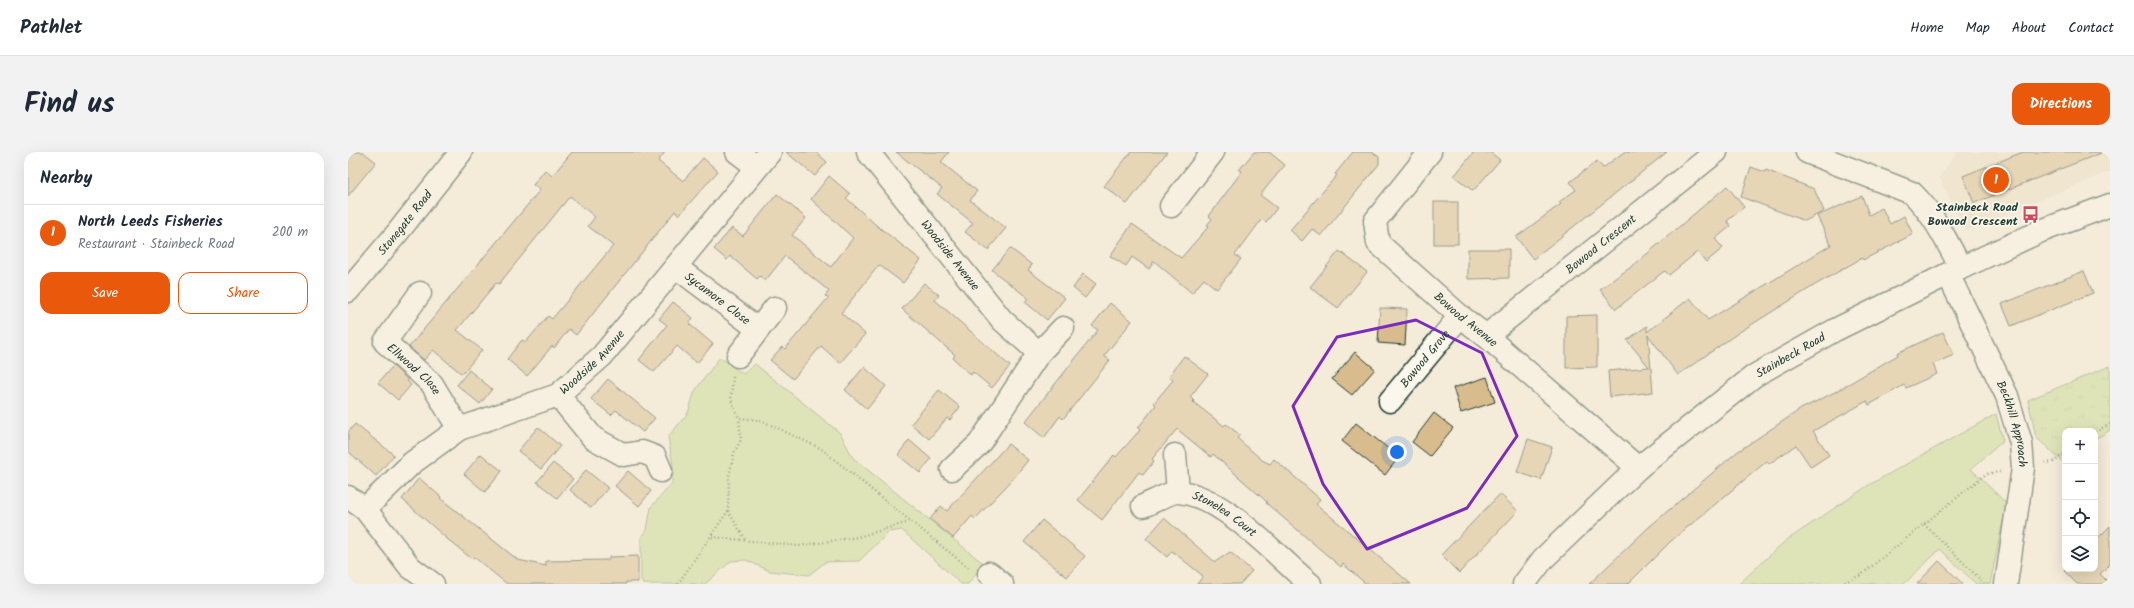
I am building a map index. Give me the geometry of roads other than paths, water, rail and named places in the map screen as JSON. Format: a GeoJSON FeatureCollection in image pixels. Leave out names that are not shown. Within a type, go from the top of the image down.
{"type":"FeatureCollection","features":[{"type":"Feature","properties":{"kind":"street","name":"Stonegate Road"},"geometry":{"type":"LineString","coordinates":[[348,291],[398,232],[461,152]]}},
{"type":"Feature","properties":{"kind":"street"},"geometry":{"type":"LineString","coordinates":[[737,152],[763,160]]}},
{"type":"Feature","properties":{"kind":"street","name":"Woodside Avenue"},"geometry":{"type":"LineString","coordinates":[[868,152],[1002,320],[1039,354]]}},
{"type":"Feature","properties":{"kind":"street"},"geometry":{"type":"LineString","coordinates":[[1171,206],[1213,152]]}},
{"type":"Feature","properties":{"kind":"street","name":"Bowood Avenue"},"geometry":{"type":"LineString","coordinates":[[1430,152],[1375,222],[1378,243],[1460,316],[1486,336],[1638,468]]}},
{"type":"Feature","properties":{"kind":"street","name":"Bowood Crescent"},"geometry":{"type":"LineString","coordinates":[[1486,336],[1716,152]]}},
{"type":"Feature","properties":{"kind":"street"},"geometry":{"type":"LineString","coordinates":[[1807,152],[1912,193],[1923,204],[1935,221],[1955,271]]}},
{"type":"Feature","properties":{"kind":"street","name":"Woodside Avenue"},"geometry":{"type":"LineString","coordinates":[[356,503],[459,429],[558,395],[602,356],[763,160]]}},
{"type":"Feature","properties":{"kind":"street","name":"Stainbeck Road"},"geometry":{"type":"LineString","coordinates":[[1524,584],[1543,559],[1638,468],[1754,376],[1835,330],[1955,271],[2041,231],[2110,205]]}},
{"type":"Feature","properties":{"kind":"street","name":"Sycamore Close"},"geometry":{"type":"LineString","coordinates":[[676,267],[758,329]]}},
{"type":"Feature","properties":{"kind":"street","name":"Beckhill Approach"},"geometry":{"type":"LineString","coordinates":[[1955,271],[2007,396],[2021,443],[2023,468],[2006,584]]}},
{"type":"Feature","properties":{"kind":"street","name":"Ellwood Close"},"geometry":{"type":"LineString","coordinates":[[420,293],[385,342],[432,384],[459,429]]}},
{"type":"Feature","properties":{"kind":"street","name":"Sycamore Close"},"geometry":{"type":"LineString","coordinates":[[738,356],[775,308]]}},
{"type":"Feature","properties":{"kind":"street","name":"Bowood Grove"},"geometry":{"type":"LineString","coordinates":[[1390,401],[1460,316]]}},
{"type":"Feature","properties":{"kind":"street"},"geometry":{"type":"LineString","coordinates":[[952,469],[979,444],[1039,354],[1063,328]]}},
{"type":"Feature","properties":{"kind":"street"},"geometry":{"type":"LineString","coordinates":[[558,395],[593,438],[624,455],[642,452],[655,457],[661,471]]}},
{"type":"Feature","properties":{"kind":"street"},"geometry":{"type":"LineString","coordinates":[[1175,455],[1178,491]]}},
{"type":"Feature","properties":{"kind":"street","name":"Stonelea Court"},"geometry":{"type":"LineString","coordinates":[[1143,506],[1178,491],[1206,499],[1242,524],[1295,580]]}},
{"type":"Feature","properties":{"kind":"street"},"geometry":{"type":"LineString","coordinates":[[356,503],[410,567],[433,584]]}},
{"type":"Feature","properties":{"kind":"place","name":"North Leeds Fisheries"},"geometry":{"type":"Point","coordinates":[1996,180]}},
{"type":"Feature","properties":{"kind":"place","name":"Stainbeck Road Bowood Crescent"},"geometry":{"type":"Point","coordinates":[2031,214]}}]}
